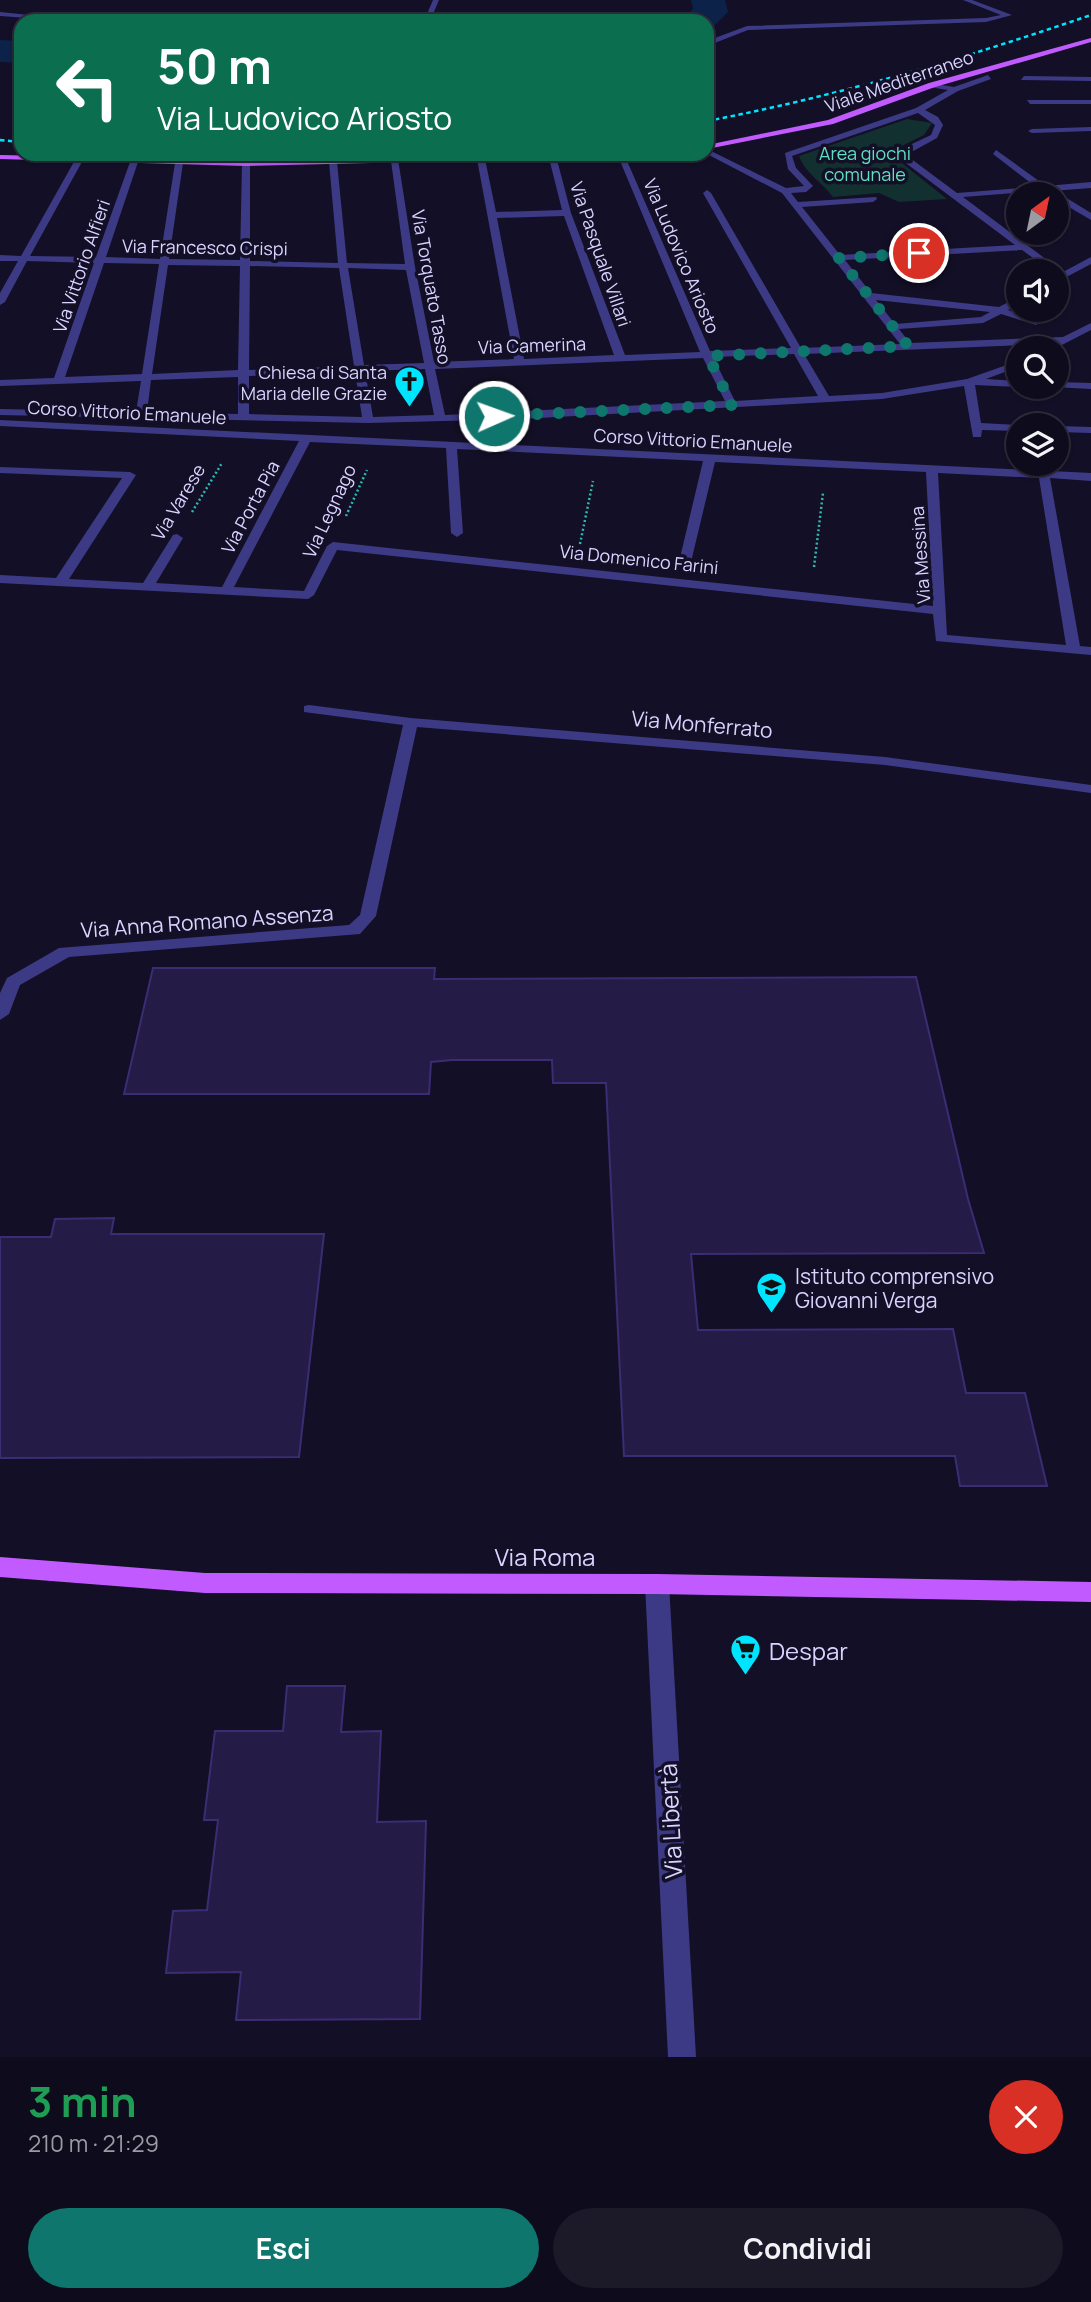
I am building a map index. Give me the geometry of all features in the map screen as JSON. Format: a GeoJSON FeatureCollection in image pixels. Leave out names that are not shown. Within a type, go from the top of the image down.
{"type":"FeatureCollection","features":[{"type":"Feature","properties":{"kind":"main road","name":"Viale Mediterraneo"},"geometry":{"type":"LineString","coordinates":[[714,147],[830,122],[932,85],[1091,40]]}},
{"type":"Feature","properties":{"kind":"main road"},"geometry":{"type":"LineString","coordinates":[[106,161],[424,161]]}},
{"type":"Feature","properties":{"kind":"main road","name":"Via Roma"},"geometry":{"type":"LineString","coordinates":[[0,1567],[205,1583],[657,1584],[1091,1592]]}},
{"type":"Feature","properties":{"kind":"street"},"geometry":{"type":"LineString","coordinates":[[714,41],[747,28],[881,25],[986,19],[1009,15],[966,0]]}},
{"type":"Feature","properties":{"kind":"street"},"geometry":{"type":"LineString","coordinates":[[785,191],[809,186],[792,169],[788,155],[919,110],[954,89],[988,77]]}},
{"type":"Feature","properties":{"kind":"street"},"geometry":{"type":"LineString","coordinates":[[1024,78],[1091,79]]}},
{"type":"Feature","properties":{"kind":"street"},"geometry":{"type":"LineString","coordinates":[[932,85],[954,89]]}},
{"type":"Feature","properties":{"kind":"street"},"geometry":{"type":"LineString","coordinates":[[1030,102],[1091,102]]}},
{"type":"Feature","properties":{"kind":"street"},"geometry":{"type":"LineString","coordinates":[[919,110],[935,119],[939,125],[937,132],[902,152],[902,156],[1039,259]]}},
{"type":"Feature","properties":{"kind":"street"},"geometry":{"type":"LineString","coordinates":[[1032,131],[1091,129]]}},
{"type":"Feature","properties":{"kind":"street"},"geometry":{"type":"LineString","coordinates":[[714,150],[785,191],[908,346]]}},
{"type":"Feature","properties":{"kind":"street"},"geometry":{"type":"LineString","coordinates":[[996,152],[1036,182]]}},
{"type":"Feature","properties":{"kind":"street"},"geometry":{"type":"LineString","coordinates":[[0,302],[78,161]]}},
{"type":"Feature","properties":{"kind":"street"},"geometry":{"type":"LineString","coordinates":[[481,161],[520,363]]}},
{"type":"Feature","properties":{"kind":"street","name":"Via Pasquale Villari"},"geometry":{"type":"LineString","coordinates":[[554,161],[567,213],[621,359]]}},
{"type":"Feature","properties":{"kind":"street","name":"Via Ludovico Ariosto"},"geometry":{"type":"LineString","coordinates":[[624,161],[708,356],[732,405]]}},
{"type":"Feature","properties":{"kind":"street","name":"Via Vittorio Alfieri"},"geometry":{"type":"LineString","coordinates":[[58,381],[134,162]]}},
{"type":"Feature","properties":{"kind":"street"},"geometry":{"type":"LineString","coordinates":[[333,162],[343,265],[368,420]]}},
{"type":"Feature","properties":{"kind":"street","name":"Via Torquato Tasso"},"geometry":{"type":"LineString","coordinates":[[395,162],[410,267],[440,418]]}},
{"type":"Feature","properties":{"kind":"street"},"geometry":{"type":"LineString","coordinates":[[141,414],[179,163]]}},
{"type":"Feature","properties":{"kind":"street"},"geometry":{"type":"LineString","coordinates":[[243,417],[246,163]]}},
{"type":"Feature","properties":{"kind":"street"},"geometry":{"type":"LineString","coordinates":[[1069,186],[1091,185]]}},
{"type":"Feature","properties":{"kind":"street"},"geometry":{"type":"LineString","coordinates":[[957,195],[1006,191]]}},
{"type":"Feature","properties":{"kind":"street"},"geometry":{"type":"LineString","coordinates":[[707,193],[825,400]]}},
{"type":"Feature","properties":{"kind":"street"},"geometry":{"type":"LineString","coordinates":[[795,205],[873,199]]}},
{"type":"Feature","properties":{"kind":"street"},"geometry":{"type":"LineString","coordinates":[[1069,204],[1091,217]]}},
{"type":"Feature","properties":{"kind":"street"},"geometry":{"type":"LineString","coordinates":[[493,215],[567,213]]}},
{"type":"Feature","properties":{"kind":"street"},"geometry":{"type":"LineString","coordinates":[[839,258],[1025,247]]}},
{"type":"Feature","properties":{"kind":"street","name":"Via Francesco Crispi"},"geometry":{"type":"LineString","coordinates":[[0,258],[410,267]]}},
{"type":"Feature","properties":{"kind":"street"},"geometry":{"type":"LineString","coordinates":[[1069,272],[1091,260]]}},
{"type":"Feature","properties":{"kind":"street"},"geometry":{"type":"LineString","coordinates":[[868,296],[999,310],[1036,323]]}},
{"type":"Feature","properties":{"kind":"street"},"geometry":{"type":"LineString","coordinates":[[892,327],[983,320],[1006,306]]}},
{"type":"Feature","properties":{"kind":"street"},"geometry":{"type":"LineString","coordinates":[[1069,339],[1088,329]]}},
{"type":"Feature","properties":{"kind":"street","name":"Via Camerina"},"geometry":{"type":"LineString","coordinates":[[0,383],[1006,343]]}},
{"type":"Feature","properties":{"kind":"street"},"geometry":{"type":"LineString","coordinates":[[0,412],[368,420],[440,418],[882,396],[968,382],[1006,368]]}},
{"type":"Feature","properties":{"kind":"street"},"geometry":{"type":"LineString","coordinates":[[968,382],[1006,384]]}},
{"type":"Feature","properties":{"kind":"street"},"geometry":{"type":"LineString","coordinates":[[968,382],[976,430],[1006,429]]}},
{"type":"Feature","properties":{"kind":"street"},"geometry":{"type":"LineString","coordinates":[[1069,385],[1091,386]]}},
{"type":"Feature","properties":{"kind":"street","name":"Corso Vittorio Emanuele"},"geometry":{"type":"LineString","coordinates":[[0,423],[1006,473]]}},
{"type":"Feature","properties":{"kind":"street"},"geometry":{"type":"LineString","coordinates":[[1069,429],[1091,430]]}},
{"type":"Feature","properties":{"kind":"street","name":"Via Porta Pia"},"geometry":{"type":"LineString","coordinates":[[226,592],[306,438]]}},
{"type":"Feature","properties":{"kind":"street"},"geometry":{"type":"LineString","coordinates":[[451,445],[457,533]]}},
{"type":"Feature","properties":{"kind":"street"},"geometry":{"type":"LineString","coordinates":[[685,562],[710,458]]}},
{"type":"Feature","properties":{"kind":"street","name":"Via Messina"},"geometry":{"type":"LineString","coordinates":[[932,469],[941,638],[1074,650]]}},
{"type":"Feature","properties":{"kind":"street"},"geometry":{"type":"LineString","coordinates":[[0,470],[130,475],[60,582]]}},
{"type":"Feature","properties":{"kind":"street"},"geometry":{"type":"LineString","coordinates":[[1044,476],[1074,650],[1091,652]]}},
{"type":"Feature","properties":{"kind":"street","name":"Corso Vittorio Emanuele"},"geometry":{"type":"LineString","coordinates":[[1068,476],[1091,477]]}},
{"type":"Feature","properties":{"kind":"street","name":"Via Varese"},"geometry":{"type":"LineString","coordinates":[[147,587],[177,538]]}},
{"type":"Feature","properties":{"kind":"street","name":"Via Legnago"},"geometry":{"type":"LineString","coordinates":[[226,592],[308,596],[332,546]]}},
{"type":"Feature","properties":{"kind":"street","name":"Via Domenico Farini"},"geometry":{"type":"LineString","coordinates":[[332,546],[941,611]]}},
{"type":"Feature","properties":{"kind":"street"},"geometry":{"type":"LineString","coordinates":[[0,579],[226,592]]}},
{"type":"Feature","properties":{"kind":"street","name":"Via Monferrato"},"geometry":{"type":"LineString","coordinates":[[309,709],[411,722],[885,761],[1091,789]]}},
{"type":"Feature","properties":{"kind":"street","name":"Via Anna Romano Assenza"},"geometry":{"type":"LineString","coordinates":[[0,1014],[13,982],[65,952],[354,930],[368,916],[411,722]]}},
{"type":"Feature","properties":{"kind":"street","name":"Via Libertà"},"geometry":{"type":"LineString","coordinates":[[657,1584],[682,2057]]}},
{"type":"Feature","properties":{"kind":"path","name":"Via Varese"},"geometry":{"type":"LineString","coordinates":[[177,538],[238,435]]}},
{"type":"Feature","properties":{"kind":"path","name":"Via Legnago"},"geometry":{"type":"LineString","coordinates":[[332,546],[380,442]]}},
{"type":"Feature","properties":{"kind":"path"},"geometry":{"type":"LineString","coordinates":[[574,572],[599,453]]}},
{"type":"Feature","properties":{"kind":"path"},"geometry":{"type":"LineString","coordinates":[[811,596],[826,464]]}},
{"type":"Feature","properties":{"kind":"green space","name":"Area giochi comunale"},"geometry":{"type":"Polygon","coordinates":[[[907,119],[932,123],[924,135],[892,151],[893,156],[947,199],[899,202],[879,193],[833,197],[806,168],[799,156],[907,119]]]}},
{"type":"Feature","properties":{"kind":"building"},"geometry":{"type":"Polygon","coordinates":[[[153,968],[435,968],[434,979],[916,977],[968,1199],[984,1253],[691,1254],[698,1330],[953,1329],[966,1393],[1025,1393],[1047,1486],[960,1486],[955,1456],[624,1456],[606,1083],[553,1083],[552,1060],[452,1060],[431,1062],[429,1094],[124,1094],[153,968]]]}},
{"type":"Feature","properties":{"kind":"building"},"geometry":{"type":"Polygon","coordinates":[[[114,1218],[111,1234],[324,1234],[299,1457],[0,1458],[0,1237],[51,1237],[55,1219],[114,1218]]]}},
{"type":"Feature","properties":{"kind":"building"},"geometry":{"type":"Polygon","coordinates":[[[287,1686],[345,1686],[341,1732],[381,1731],[377,1822],[426,1821],[420,2019],[236,2020],[241,1972],[166,1973],[173,1911],[207,1910],[218,1820],[204,1820],[215,1731],[283,1731],[287,1686]]]}},
{"type":"Feature","properties":{"kind":"waterway"},"geometry":{"type":"LineString","coordinates":[[708,0],[711,12],[709,14]]}},
{"type":"Feature","properties":{"kind":"waterway"},"geometry":{"type":"LineString","coordinates":[[0,51],[14,52]]}},
{"type":"Feature","properties":{"kind":"railway"},"geometry":{"type":"LineString","coordinates":[[714,120],[901,75],[1091,15]]}},
{"type":"Feature","properties":{"kind":"railway"},"geometry":{"type":"LineString","coordinates":[[0,140],[14,141]]}},
{"type":"Feature","properties":{"kind":"place","name":"Chiesa di Santa Maria delle Grazie"},"geometry":{"type":"Point","coordinates":[410,409]}},
{"type":"Feature","properties":{"kind":"place","name":"Istituto comprensivo Giovanni Verga"},"geometry":{"type":"Point","coordinates":[772,1315]}},
{"type":"Feature","properties":{"kind":"place","name":"Despar"},"geometry":{"type":"Point","coordinates":[746,1677]}},
{"type":"Feature","properties":{"kind":"route"},"geometry":{"type":"LineString","coordinates":[[494,416],[732,405],[708,356],[908,346],[839,258],[919,253]]}}]}
